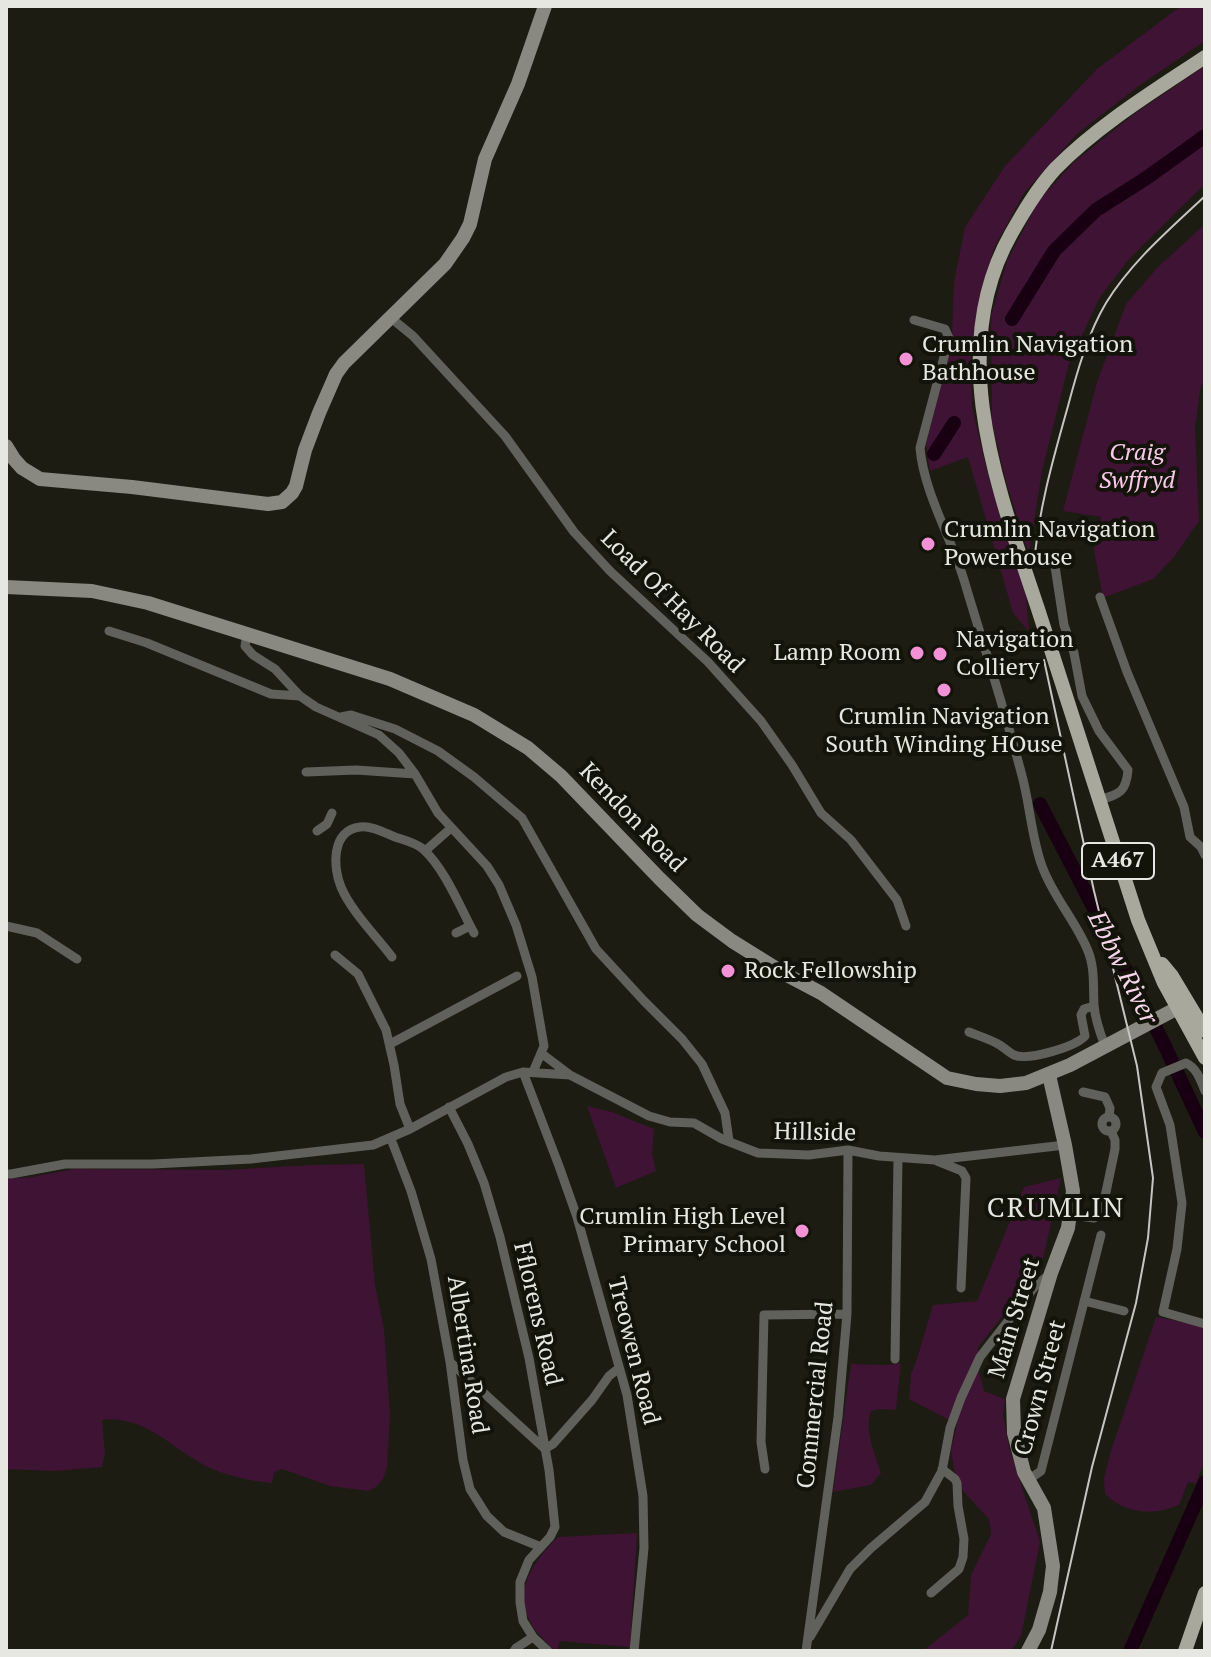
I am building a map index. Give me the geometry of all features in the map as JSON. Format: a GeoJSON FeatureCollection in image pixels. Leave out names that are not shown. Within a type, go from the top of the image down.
{"type":"FeatureCollection","features":[{"type":"Feature","properties":{"kind":"main road","name":"A467"},"geometry":{"type":"LineString","coordinates":[[1205,57],[1097,132],[1044,181],[1002,249],[985,307],[981,348],[981,388],[988,446],[1013,536],[1130,898],[1164,983],[1205,1031]]}},
{"type":"Feature","properties":{"kind":"main road","name":"A467"},"geometry":{"type":"LineString","coordinates":[[1183,1005],[1205,1058]]}},
{"type":"Feature","properties":{"kind":"main road"},"geometry":{"type":"LineString","coordinates":[[1185,1651],[1205,1593]]}},
{"type":"Feature","properties":{"kind":"street"},"geometry":{"type":"LineString","coordinates":[[6,446],[22,468],[40,479],[268,504],[282,502],[296,486],[305,450],[336,374],[363,342],[445,264],[463,238],[470,224],[485,159],[522,74],[545,6]]}},
{"type":"Feature","properties":{"kind":"street","name":"Load Of Hay Road"},"geometry":{"type":"LineString","coordinates":[[391,318],[413,336],[505,436],[574,532],[610,571],[708,662],[761,721],[821,813],[851,840],[897,900],[906,926]]}},
{"type":"Feature","properties":{"kind":"street"},"geometry":{"type":"LineString","coordinates":[[914,320],[945,329],[949,338],[920,448],[922,462],[963,578],[1002,705],[1042,865],[1048,882],[1080,932],[1090,955],[1094,1006],[1105,1046]]}},
{"type":"Feature","properties":{"kind":"street"},"geometry":{"type":"LineString","coordinates":[[1054,560],[1064,625],[1074,653],[1082,696],[1099,731],[1128,770],[1125,786],[1118,794],[1099,800]]}},
{"type":"Feature","properties":{"kind":"street","name":"Kendon Road"},"geometry":{"type":"LineString","coordinates":[[6,587],[92,591],[148,603],[390,679],[474,715],[528,748],[561,776],[697,915],[732,941],[821,993],[947,1078],[1000,1086],[1026,1083],[1049,1075],[1183,1005]]}},
{"type":"Feature","properties":{"kind":"street"},"geometry":{"type":"LineString","coordinates":[[1100,597],[1127,672],[1184,807],[1190,837],[1205,855]]}},
{"type":"Feature","properties":{"kind":"street"},"geometry":{"type":"LineString","coordinates":[[109,631],[147,643],[271,694],[300,696]]}},
{"type":"Feature","properties":{"kind":"street"},"geometry":{"type":"LineString","coordinates":[[6,1174],[65,1164],[251,1159],[363,1147],[391,1139],[506,1077],[528,1072],[541,1053],[544,1046],[532,977],[516,925],[487,866],[438,813],[399,753],[379,735],[316,707],[300,696],[275,669],[245,646],[247,634]]}},
{"type":"Feature","properties":{"kind":"street"},"geometry":{"type":"LineString","coordinates":[[341,717],[351,715],[395,729],[438,751],[522,818],[596,949],[702,1064],[725,1113],[729,1141]]}},
{"type":"Feature","properties":{"kind":"street"},"geometry":{"type":"LineString","coordinates":[[306,772],[356,770],[415,774]]}},
{"type":"Feature","properties":{"kind":"street"},"geometry":{"type":"LineString","coordinates":[[317,831],[327,824],[332,813]]}},
{"type":"Feature","properties":{"kind":"street"},"geometry":{"type":"LineString","coordinates":[[327,824],[342,838]]}},
{"type":"Feature","properties":{"kind":"street"},"geometry":{"type":"LineString","coordinates":[[392,957],[341,887],[336,849],[346,832],[360,826],[385,833],[425,851],[440,870],[472,930],[456,933]]}},
{"type":"Feature","properties":{"kind":"street"},"geometry":{"type":"LineString","coordinates":[[425,851],[451,828]]}},
{"type":"Feature","properties":{"kind":"street"},"geometry":{"type":"LineString","coordinates":[[6,926],[37,933],[77,959]]}},
{"type":"Feature","properties":{"kind":"street"},"geometry":{"type":"LineString","coordinates":[[335,955],[358,974],[386,1030],[400,1104],[410,1129]]}},
{"type":"Feature","properties":{"kind":"street"},"geometry":{"type":"LineString","coordinates":[[390,1044],[517,976]]}},
{"type":"Feature","properties":{"kind":"street"},"geometry":{"type":"LineString","coordinates":[[969,1032],[1025,1057],[1081,1041],[1085,1036],[1081,1015],[1084,1009],[1094,1006]]}},
{"type":"Feature","properties":{"kind":"street"},"geometry":{"type":"LineString","coordinates":[[541,1053],[570,1075]]}},
{"type":"Feature","properties":{"kind":"street"},"geometry":{"type":"LineString","coordinates":[[1205,1091],[1188,1063],[1165,1072],[1156,1087],[1170,1125],[1182,1210],[1163,1312],[1205,1324]]}},
{"type":"Feature","properties":{"kind":"street","name":"Hillside"},"geometry":{"type":"LineString","coordinates":[[528,1072],[570,1075],[649,1116],[670,1122],[694,1123],[758,1153],[809,1155],[848,1150],[935,1160],[1065,1145]]}},
{"type":"Feature","properties":{"kind":"street","name":"Treowen Road"},"geometry":{"type":"LineString","coordinates":[[528,1072],[577,1217],[627,1395],[643,1496],[644,1548],[634,1651]]}},
{"type":"Feature","properties":{"kind":"street","name":"Main Street"},"geometry":{"type":"LineString","coordinates":[[1028,1651],[1039,1630],[1050,1592],[1053,1566],[1044,1508],[1024,1472],[1014,1433],[1013,1399],[1051,1273],[1068,1228],[1073,1191],[1049,1075]]}},
{"type":"Feature","properties":{"kind":"street"},"geometry":{"type":"LineString","coordinates":[[1071,1215],[1094,1218],[1102,1211],[1115,1149],[1111,1131],[1102,1126],[1109,1117],[1110,1108],[1105,1097],[1083,1092]]}},
{"type":"Feature","properties":{"kind":"street","name":"Fflorens Road"},"geometry":{"type":"LineString","coordinates":[[449,1107],[484,1183],[529,1358],[555,1527],[541,1547]]}},
{"type":"Feature","properties":{"kind":"street","name":"Albertina Road"},"geometry":{"type":"LineString","coordinates":[[391,1139],[411,1191],[431,1259],[470,1489],[487,1516],[504,1532],[541,1547]]}},
{"type":"Feature","properties":{"kind":"street","name":"Commercial Road"},"geometry":{"type":"LineString","coordinates":[[806,1647],[838,1417],[847,1314],[848,1150]]}},
{"type":"Feature","properties":{"kind":"street"},"geometry":{"type":"LineString","coordinates":[[895,1359],[898,1158]]}},
{"type":"Feature","properties":{"kind":"street"},"geometry":{"type":"LineString","coordinates":[[935,1160],[962,1171],[966,1178],[961,1288]]}},
{"type":"Feature","properties":{"kind":"street","name":"Crown Street"},"geometry":{"type":"LineString","coordinates":[[1028,1480],[1041,1471],[1101,1235]]}},
{"type":"Feature","properties":{"kind":"street"},"geometry":{"type":"LineString","coordinates":[[806,1647],[850,1569],[925,1502],[942,1469],[950,1428],[980,1357],[1036,1285],[1051,1273]]}},
{"type":"Feature","properties":{"kind":"street","name":"Crown Street"},"geometry":{"type":"LineString","coordinates":[[1084,1301],[1124,1311]]}},
{"type":"Feature","properties":{"kind":"street"},"geometry":{"type":"LineString","coordinates":[[765,1469],[761,1442],[764,1315],[847,1314]]}},
{"type":"Feature","properties":{"kind":"street"},"geometry":{"type":"LineString","coordinates":[[450,1362],[545,1449],[553,1444],[619,1368]]}},
{"type":"Feature","properties":{"kind":"street"},"geometry":{"type":"LineString","coordinates":[[931,1593],[959,1569],[963,1557],[964,1539],[957,1483],[942,1469]]}},
{"type":"Feature","properties":{"kind":"street"},"geometry":{"type":"LineString","coordinates":[[541,1547],[529,1560],[520,1582],[520,1602],[523,1621],[533,1637],[548,1651]]}},
{"type":"Feature","properties":{"kind":"street"},"geometry":{"type":"LineString","coordinates":[[514,1651],[533,1637]]}},
{"type":"Feature","properties":{"kind":"green space"},"geometry":{"type":"Polygon","coordinates":[[[1181,6],[1205,6],[1205,41],[1140,85],[1077,134],[1024,193],[994,248],[980,296],[971,350],[972,407],[988,475],[1026,595],[1029,632],[1013,613],[968,457],[930,471],[926,445],[952,335],[954,282],[965,227],[1005,166],[1097,69],[1181,6]]]}},
{"type":"Feature","properties":{"kind":"green space"},"geometry":{"type":"Polygon","coordinates":[[[1205,66],[1205,184],[1129,259],[1100,297],[1069,363],[1042,471],[1029,554],[1006,482],[992,422],[991,316],[1007,261],[1039,200],[1074,162],[1134,114],[1205,66]]]}},
{"type":"Feature","properties":{"kind":"green space","name":"Craig Swffryd"},"geometry":{"type":"Polygon","coordinates":[[[1205,224],[1205,383],[1201,385],[1195,428],[1199,521],[1174,557],[1153,579],[1103,598],[1094,550],[1101,517],[1063,511],[1097,382],[1126,304],[1157,268],[1205,224]]]}},
{"type":"Feature","properties":{"kind":"green space"},"geometry":{"type":"Polygon","coordinates":[[[587,1106],[612,1112],[654,1129],[652,1154],[656,1171],[616,1188],[587,1106]]]}},
{"type":"Feature","properties":{"kind":"green space"},"geometry":{"type":"Polygon","coordinates":[[[364,1164],[375,1285],[384,1329],[390,1414],[387,1467],[376,1487],[368,1491],[330,1486],[282,1469],[274,1472],[272,1483],[240,1478],[210,1468],[147,1429],[118,1420],[102,1420],[105,1453],[102,1467],[54,1471],[6,1469],[6,1179],[74,1169],[226,1170],[364,1164]]]}},
{"type":"Feature","properties":{"kind":"green space"},"geometry":{"type":"Polygon","coordinates":[[[1061,1178],[1041,1268],[978,1347],[984,1391],[1005,1399],[1003,1415],[1010,1451],[1040,1542],[1021,1636],[1011,1651],[923,1651],[968,1615],[971,1575],[991,1534],[989,1519],[963,1491],[954,1470],[951,1450],[957,1424],[909,1399],[911,1374],[933,1305],[977,1301],[1024,1187],[1061,1178]]]}},
{"type":"Feature","properties":{"kind":"green space"},"geometry":{"type":"Polygon","coordinates":[[[1156,1317],[1205,1326],[1205,1459],[1196,1484],[1188,1482],[1179,1505],[1150,1512],[1131,1509],[1113,1501],[1105,1494],[1104,1478],[1156,1317]]]}},
{"type":"Feature","properties":{"kind":"green space"},"geometry":{"type":"Polygon","coordinates":[[[901,1363],[896,1410],[871,1411],[869,1419],[871,1442],[881,1473],[871,1485],[833,1492],[851,1364],[901,1363]]]}},
{"type":"Feature","properties":{"kind":"green space"},"geometry":{"type":"Polygon","coordinates":[[[637,1533],[630,1647],[560,1641],[557,1651],[554,1651],[537,1632],[525,1605],[527,1581],[539,1558],[558,1537],[637,1533]]]}},
{"type":"Feature","properties":{"kind":"waterway","name":"Ebbw River"},"geometry":{"type":"LineString","coordinates":[[1012,319],[1054,251],[1096,210],[1205,136]]}},
{"type":"Feature","properties":{"kind":"waterway","name":"Ebbw River"},"geometry":{"type":"LineString","coordinates":[[934,454],[954,423]]}},
{"type":"Feature","properties":{"kind":"waterway","name":"Ebbw River"},"geometry":{"type":"LineString","coordinates":[[1040,804],[1162,1040],[1205,1132]]}},
{"type":"Feature","properties":{"kind":"waterway","name":"Ebbw River"},"geometry":{"type":"LineString","coordinates":[[1130,1651],[1205,1482]]}},
{"type":"Feature","properties":{"kind":"railway"},"geometry":{"type":"LineString","coordinates":[[1034,566],[1052,465],[1079,366],[1094,327],[1127,273],[1205,196]]}},
{"type":"Feature","properties":{"kind":"railway"},"geometry":{"type":"LineString","coordinates":[[1044,660],[1094,891],[1137,1066],[1153,1178],[1148,1238],[1136,1303],[1092,1467],[1051,1651]]}},
{"type":"Feature","properties":{"kind":"place","name":"Crumlin Navigation Bathhouse"},"geometry":{"type":"Point","coordinates":[906,359]}},
{"type":"Feature","properties":{"kind":"place","name":"Crumlin Navigation Powerhouse"},"geometry":{"type":"Point","coordinates":[928,544]}},
{"type":"Feature","properties":{"kind":"place","name":"Lamp Room"},"geometry":{"type":"Point","coordinates":[917,653]}},
{"type":"Feature","properties":{"kind":"place","name":"Navigation Colliery"},"geometry":{"type":"Point","coordinates":[940,654]}},
{"type":"Feature","properties":{"kind":"place","name":"Crumlin Navigation South Winding HOuse"},"geometry":{"type":"Point","coordinates":[944,690]}},
{"type":"Feature","properties":{"kind":"place","name":"Rock Fellowship"},"geometry":{"type":"Point","coordinates":[728,971]}},
{"type":"Feature","properties":{"kind":"place","name":"Crumlin High Level Primary School"},"geometry":{"type":"Point","coordinates":[802,1231]}},
{"type":"Feature","properties":{"kind":"district","name":"CRUMLIN"},"geometry":{"type":"Point","coordinates":[1056,1209]}}]}
